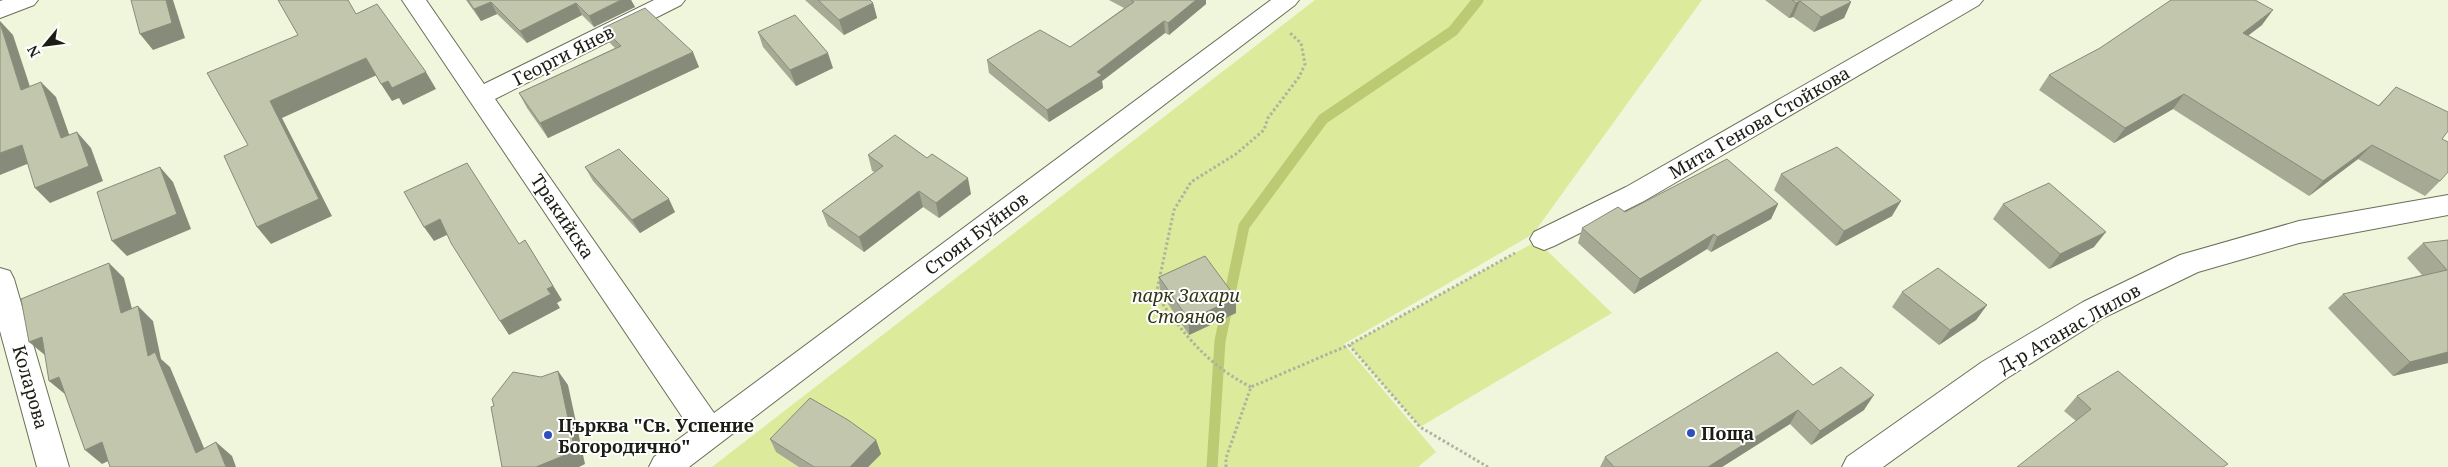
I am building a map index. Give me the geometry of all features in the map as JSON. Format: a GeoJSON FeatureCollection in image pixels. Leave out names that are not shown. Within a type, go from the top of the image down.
{"type":"FeatureCollection","features":[{"type":"Feature","properties":{"kind":"street"},"geometry":{"type":"LineString","coordinates":[[0,10],[26,0]]}},
{"type":"Feature","properties":{"kind":"street","name":"Тракийска"},"geometry":{"type":"LineString","coordinates":[[414,0],[710,433]]}},
{"type":"Feature","properties":{"kind":"street","name":"Георги Янев"},"geometry":{"type":"LineString","coordinates":[[481,96],[673,0]]}},
{"type":"Feature","properties":{"kind":"street","name":"Мита Генова Стойкова"},"geometry":{"type":"LineString","coordinates":[[1544,239],[1635,194],[1971,0]]}},
{"type":"Feature","properties":{"kind":"street","name":"Стоян Буйнов"},"geometry":{"type":"LineString","coordinates":[[665,467],[1279,6]]}},
{"type":"Feature","properties":{"kind":"street","name":"Д-р Атанас Лилов"},"geometry":{"type":"LineString","coordinates":[[1858,467],[2001,366],[2093,310],[2190,263],[2299,232],[2448,205]]}},
{"type":"Feature","properties":{"kind":"street","name":"Коларова"},"geometry":{"type":"LineString","coordinates":[[0,279],[7,335],[54,467]]}},
{"type":"Feature","properties":{"kind":"path"},"geometry":{"type":"LineString","coordinates":[[1251,387],[1225,375],[1210,364],[1186,337],[1156,295],[1174,210],[1191,182],[1236,154],[1264,130],[1268,118],[1299,78],[1305,64],[1301,43],[1279,6]]}},
{"type":"Feature","properties":{"kind":"path"},"geometry":{"type":"LineString","coordinates":[[1226,467],[1226,458],[1251,387],[1349,345],[1544,239]]}},
{"type":"Feature","properties":{"kind":"path"},"geometry":{"type":"LineString","coordinates":[[1349,345],[1420,426],[1488,467]]}},
{"type":"Feature","properties":{"kind":"green space","name":"парк Захари Стоянов"},"geometry":{"type":"Polygon","coordinates":[[[1315,0],[1702,0],[1533,234],[1344,344],[1436,452],[1418,467],[712,467],[1315,0]]]}},
{"type":"Feature","properties":{"kind":"green space"},"geometry":{"type":"Polygon","coordinates":[[[1537,241],[1612,313],[1420,427],[1349,345],[1537,241]]]}},
{"type":"Feature","properties":{"kind":"building"},"geometry":{"type":"Polygon","coordinates":[[[131,0],[166,0],[172,23],[140,34],[131,0]]]}},
{"type":"Feature","properties":{"kind":"building"},"geometry":{"type":"Polygon","coordinates":[[[278,0],[348,0],[356,14],[377,4],[426,72],[392,88],[388,81],[381,84],[366,58],[270,101],[319,199],[257,227],[224,156],[248,145],[207,73],[298,35],[278,0]]]}},
{"type":"Feature","properties":{"kind":"building"},"geometry":{"type":"Polygon","coordinates":[[[468,0],[621,0],[589,16],[576,3],[520,31],[491,2],[474,9],[468,0]]]}},
{"type":"Feature","properties":{"kind":"building"},"geometry":{"type":"Polygon","coordinates":[[[818,0],[870,0],[873,3],[839,20],[818,0]]]}},
{"type":"Feature","properties":{"kind":"building"},"geometry":{"type":"Polygon","coordinates":[[[1131,0],[1196,0],[1168,23],[1164,21],[1097,72],[1102,75],[1047,110],[987,60],[1040,30],[1070,47],[1134,2],[1131,0]]]}},
{"type":"Feature","properties":{"kind":"building"},"geometry":{"type":"Polygon","coordinates":[[[1792,0],[1848,0],[1851,2],[1821,17],[1800,1],[1796,3],[1792,0]]]}},
{"type":"Feature","properties":{"kind":"building"},"geometry":{"type":"Polygon","coordinates":[[[2171,0],[2255,0],[2273,10],[2243,33],[2379,106],[2396,87],[2448,112],[2448,131],[2442,139],[2448,142],[2448,172],[2440,181],[2372,145],[2323,181],[2184,94],[2125,128],[2049,75],[2100,48],[2171,0]]]}},
{"type":"Feature","properties":{"kind":"building"},"geometry":{"type":"Polygon","coordinates":[[[645,8],[693,52],[540,123],[519,93],[621,46],[603,28],[645,8]]]}},
{"type":"Feature","properties":{"kind":"building"},"geometry":{"type":"Polygon","coordinates":[[[795,15],[828,53],[790,70],[758,32],[795,15]]]}},
{"type":"Feature","properties":{"kind":"building"},"geometry":{"type":"Polygon","coordinates":[[[0,23],[21,90],[41,82],[61,138],[77,132],[89,166],[35,188],[22,145],[0,153],[0,23]]]}},
{"type":"Feature","properties":{"kind":"building"},"geometry":{"type":"Polygon","coordinates":[[[895,135],[927,158],[932,154],[968,178],[936,203],[919,191],[859,237],[822,211],[883,166],[868,155],[895,135]]]}},
{"type":"Feature","properties":{"kind":"building"},"geometry":{"type":"Polygon","coordinates":[[[1837,147],[1901,201],[1844,231],[1781,174],[1837,147]]]}},
{"type":"Feature","properties":{"kind":"building"},"geometry":{"type":"Polygon","coordinates":[[[619,149],[669,199],[632,220],[585,167],[619,149]]]}},
{"type":"Feature","properties":{"kind":"building"},"geometry":{"type":"Polygon","coordinates":[[[1727,159],[1778,204],[1717,237],[1714,234],[1640,279],[1582,228],[1618,207],[1625,212],[1727,159]]]}},
{"type":"Feature","properties":{"kind":"building"},"geometry":{"type":"Polygon","coordinates":[[[467,163],[519,244],[525,240],[553,286],[547,289],[551,294],[500,321],[451,243],[440,219],[424,227],[404,192],[467,163]]]}},
{"type":"Feature","properties":{"kind":"building"},"geometry":{"type":"Polygon","coordinates":[[[160,167],[177,214],[112,241],[97,192],[160,167]]]}},
{"type":"Feature","properties":{"kind":"building"},"geometry":{"type":"Polygon","coordinates":[[[2049,183],[2106,232],[2060,254],[2003,204],[2049,183]]]}},
{"type":"Feature","properties":{"kind":"building"},"geometry":{"type":"Polygon","coordinates":[[[2448,240],[2448,352],[2410,362],[2343,294],[2447,270],[2423,243],[2448,240]]]}},
{"type":"Feature","properties":{"kind":"building"},"geometry":{"type":"Polygon","coordinates":[[[1205,256],[1236,298],[1189,320],[1159,277],[1205,256]]]}},
{"type":"Feature","properties":{"kind":"building"},"geometry":{"type":"Polygon","coordinates":[[[109,263],[121,313],[138,306],[148,356],[155,352],[196,453],[216,442],[226,467],[110,467],[102,442],[85,450],[59,377],[49,381],[42,337],[29,342],[21,299],[109,263]]]}},
{"type":"Feature","properties":{"kind":"building"},"geometry":{"type":"Polygon","coordinates":[[[1938,268],[1987,305],[1950,330],[1902,292],[1938,268]]]}},
{"type":"Feature","properties":{"kind":"building"},"geometry":{"type":"Polygon","coordinates":[[[1777,352],[1813,385],[1841,367],[1874,395],[1820,431],[1798,410],[1708,467],[1614,467],[1605,457],[1777,352]]]}},
{"type":"Feature","properties":{"kind":"building"},"geometry":{"type":"Polygon","coordinates":[[[558,371],[575,451],[536,467],[502,467],[491,407],[494,406],[492,399],[513,372],[541,377],[558,371]]]}},
{"type":"Feature","properties":{"kind":"building"},"geometry":{"type":"Polygon","coordinates":[[[2118,371],[2228,464],[2223,467],[2017,467],[2091,409],[2077,396],[2118,371]]]}},
{"type":"Feature","properties":{"kind":"building"},"geometry":{"type":"Polygon","coordinates":[[[810,398],[848,420],[876,440],[850,467],[814,467],[770,439],[810,398]]]}},
{"type":"Feature","properties":{"kind":"waterway"},"geometry":{"type":"LineString","coordinates":[[1212,467],[1220,341],[1244,226],[1323,119],[1453,31],[1478,0]]}},
{"type":"Feature","properties":{"kind":"place","name":"Поща"},"geometry":{"type":"Point","coordinates":[1691,433]}},
{"type":"Feature","properties":{"kind":"place","name":"Църква \"Св. Успение Богородично\""},"geometry":{"type":"Point","coordinates":[548,435]}}]}
